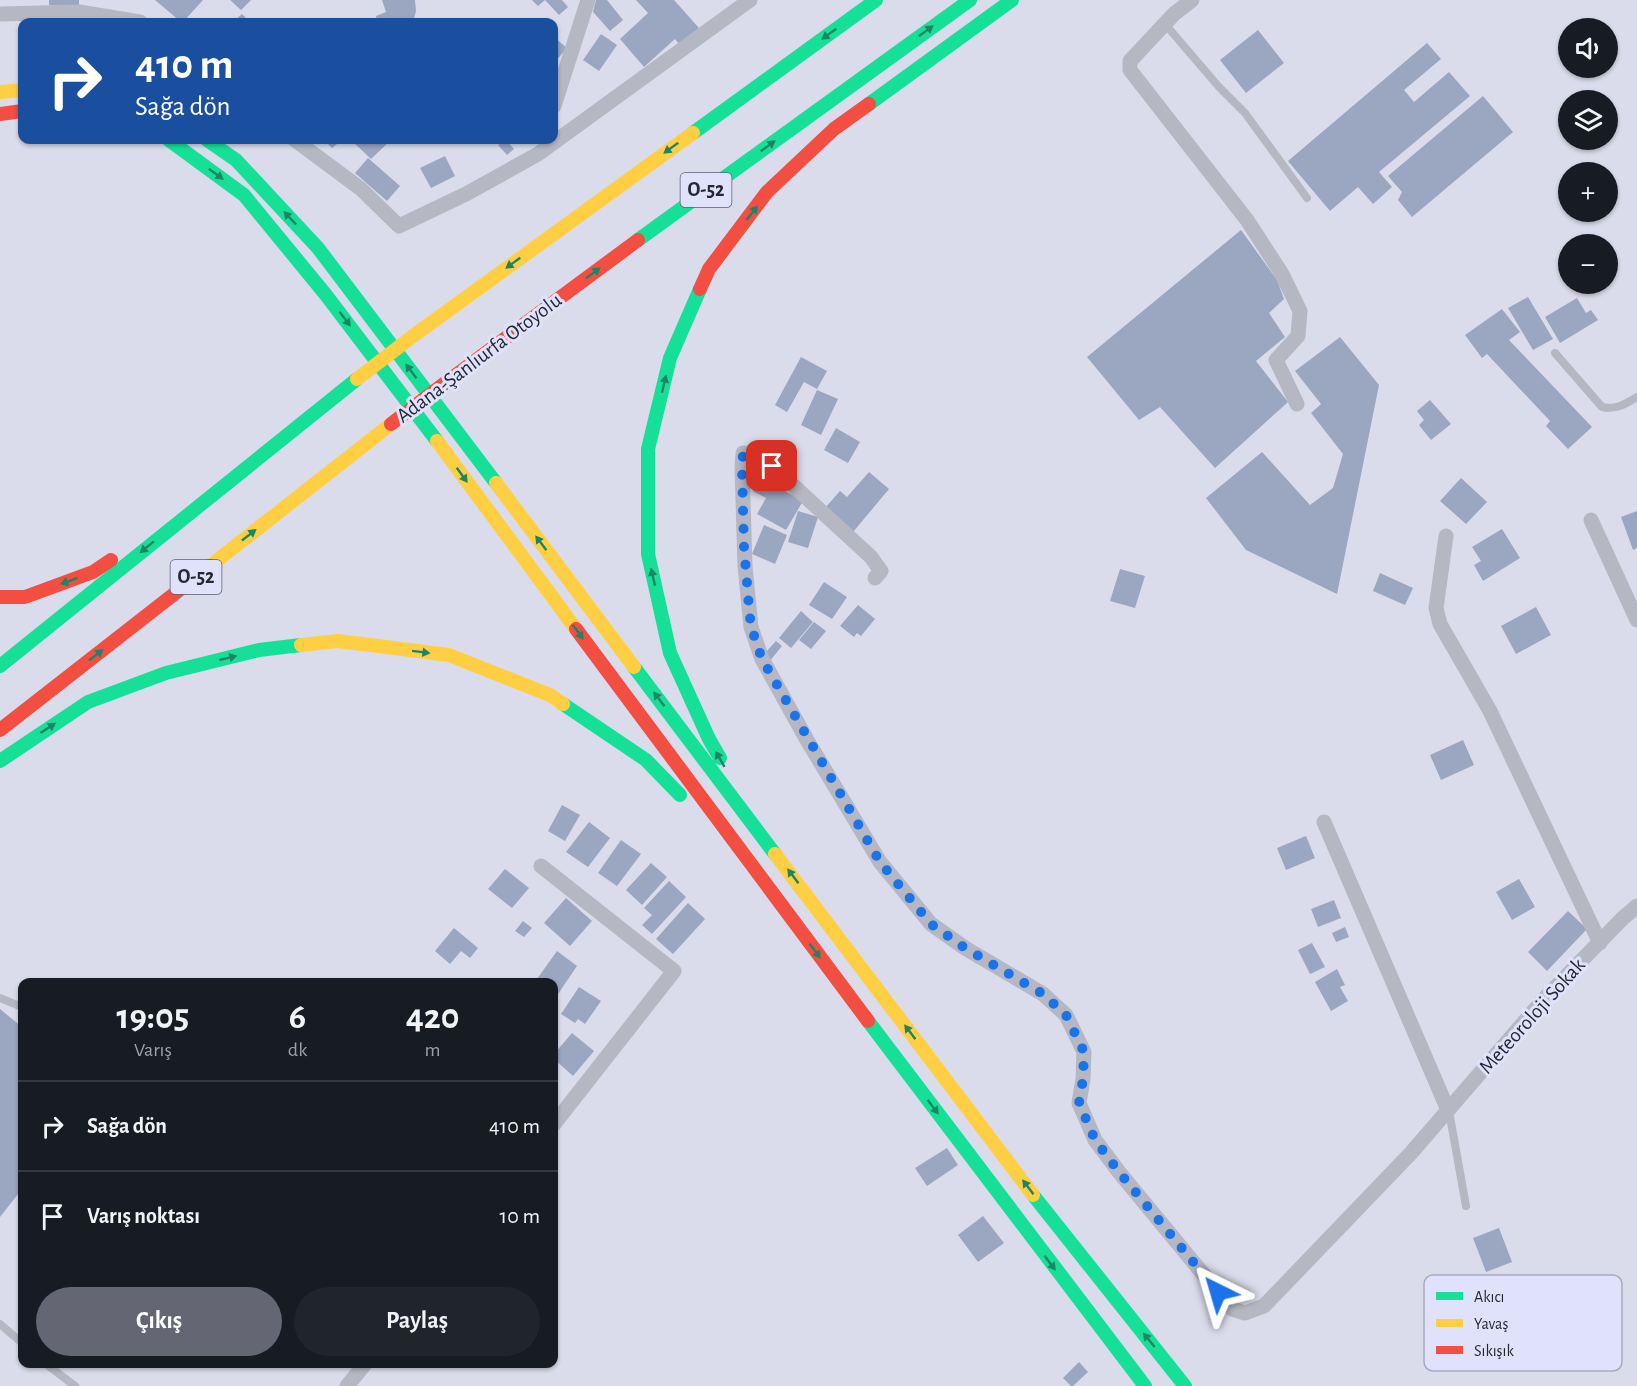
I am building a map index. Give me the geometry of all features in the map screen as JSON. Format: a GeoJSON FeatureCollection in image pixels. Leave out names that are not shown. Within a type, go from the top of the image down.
{"type":"FeatureCollection","features":[{"type":"Feature","properties":{"kind":"highway","name":"O-52"},"geometry":{"type":"LineString","coordinates":[[0,666],[413,336],[876,0]]}},
{"type":"Feature","properties":{"kind":"highway","name":"Adana-Şanlıurfa Otoyolu"},"geometry":{"type":"LineString","coordinates":[[0,730],[445,383],[680,209],[970,0]]}},
{"type":"Feature","properties":{"kind":"highway"},"geometry":{"type":"LineString","coordinates":[[770,846],[709,739],[670,653],[648,554],[648,449],[670,357],[709,269],[767,192],[834,129],[1012,0]]}},
{"type":"Feature","properties":{"kind":"highway"},"geometry":{"type":"LineString","coordinates":[[0,92],[18,90]]}},
{"type":"Feature","properties":{"kind":"highway"},"geometry":{"type":"LineString","coordinates":[[0,114],[18,112]]}},
{"type":"Feature","properties":{"kind":"highway"},"geometry":{"type":"LineString","coordinates":[[174,144],[244,195],[326,295],[755,871],[1145,1386]]}},
{"type":"Feature","properties":{"kind":"highway"},"geometry":{"type":"LineString","coordinates":[[213,144],[236,160],[318,248],[1054,1222],[1185,1386]]}},
{"type":"Feature","properties":{"kind":"highway"},"geometry":{"type":"LineString","coordinates":[[0,597],[25,597],[93,572],[357,379]]}},
{"type":"Feature","properties":{"kind":"highway"},"geometry":{"type":"LineString","coordinates":[[0,761],[88,702],[166,673],[259,650],[338,641],[449,655],[550,695],[646,760],[755,871]]}},
{"type":"Feature","properties":{"kind":"street"},"geometry":{"type":"LineString","coordinates":[[558,94],[588,0]]}},
{"type":"Feature","properties":{"kind":"street"},"geometry":{"type":"LineString","coordinates":[[558,134],[750,0]]}},
{"type":"Feature","properties":{"kind":"street"},"geometry":{"type":"LineString","coordinates":[[1192,0],[1165,24],[1130,61],[1130,70],[1247,220],[1282,274],[1300,311],[1298,336],[1276,360],[1297,404]]}},
{"type":"Feature","properties":{"kind":"street"},"geometry":{"type":"LineString","coordinates":[[0,14],[79,12],[116,18]]}},
{"type":"Feature","properties":{"kind":"street"},"geometry":{"type":"LineString","coordinates":[[301,144],[361,189],[399,226],[466,194],[540,147]]}},
{"type":"Feature","properties":{"kind":"street","name":"Meteoroloji Sokak"},"geometry":{"type":"LineString","coordinates":[[874,578],[881,571],[872,557],[772,466],[751,454],[743,453],[745,566],[751,627],[762,659],[807,740],[880,862],[931,924],[965,948],[1043,994],[1066,1015],[1084,1052],[1079,1103],[1095,1140],[1232,1309],[1245,1313],[1264,1306],[1411,1153],[1544,999],[1637,906]]}},
{"type":"Feature","properties":{"kind":"street"},"geometry":{"type":"LineString","coordinates":[[1591,520],[1637,620]]}},
{"type":"Feature","properties":{"kind":"street"},"geometry":{"type":"LineString","coordinates":[[1446,536],[1436,608],[1440,624],[1490,711],[1600,943]]}},
{"type":"Feature","properties":{"kind":"street"},"geometry":{"type":"LineString","coordinates":[[1324,822],[1449,1110]]}},
{"type":"Feature","properties":{"kind":"street"},"geometry":{"type":"LineString","coordinates":[[541,866],[674,971],[558,1119]]}},
{"type":"Feature","properties":{"kind":"street"},"geometry":{"type":"LineString","coordinates":[[347,1386],[362,1368]]}},
{"type":"Feature","properties":{"kind":"lane"},"geometry":{"type":"LineString","coordinates":[[1165,24],[1219,87],[1245,113],[1307,198]]}},
{"type":"Feature","properties":{"kind":"lane"},"geometry":{"type":"LineString","coordinates":[[1555,353],[1602,407],[1620,408],[1637,397]]}},
{"type":"Feature","properties":{"kind":"lane"},"geometry":{"type":"LineString","coordinates":[[0,998],[18,1005]]}},
{"type":"Feature","properties":{"kind":"lane"},"geometry":{"type":"LineString","coordinates":[[1449,1110],[1466,1206]]}},
{"type":"Feature","properties":{"kind":"lane"},"geometry":{"type":"LineString","coordinates":[[0,1324],[18,1340]]}},
{"type":"Feature","properties":{"kind":"lane"},"geometry":{"type":"LineString","coordinates":[[51,1368],[75,1386]]}},
{"type":"Feature","properties":{"kind":"building"},"geometry":{"type":"Polygon","coordinates":[[[49,0],[79,0],[79,5],[49,5],[49,0]]]}},
{"type":"Feature","properties":{"kind":"building"},"geometry":{"type":"Polygon","coordinates":[[[155,0],[203,0],[187,18],[176,18],[155,0]]]}},
{"type":"Feature","properties":{"kind":"building"},"geometry":{"type":"Polygon","coordinates":[[[230,0],[251,0],[241,10],[230,0]]]}},
{"type":"Feature","properties":{"kind":"building"},"geometry":{"type":"Polygon","coordinates":[[[382,0],[415,0],[414,18],[376,18],[376,16],[386,12],[382,0]]]}},
{"type":"Feature","properties":{"kind":"building"},"geometry":{"type":"Polygon","coordinates":[[[532,0],[545,0],[538,6],[532,0]]]}},
{"type":"Feature","properties":{"kind":"building"},"geometry":{"type":"Polygon","coordinates":[[[545,0],[562,0],[568,7],[559,15],[545,0]]]}},
{"type":"Feature","properties":{"kind":"building"},"geometry":{"type":"Polygon","coordinates":[[[596,0],[607,0],[623,20],[610,31],[593,12],[596,0]]]}},
{"type":"Feature","properties":{"kind":"building"},"geometry":{"type":"Polygon","coordinates":[[[636,0],[674,0],[699,28],[680,45],[675,39],[644,67],[620,39],[648,13],[636,0]]]}},
{"type":"Feature","properties":{"kind":"building"},"geometry":{"type":"Polygon","coordinates":[[[1258,30],[1284,63],[1246,93],[1220,60],[1258,30]]]}},
{"type":"Feature","properties":{"kind":"building"},"geometry":{"type":"Polygon","coordinates":[[[601,34],[617,45],[599,71],[583,60],[601,34]]]}},
{"type":"Feature","properties":{"kind":"building"},"geometry":{"type":"Polygon","coordinates":[[[558,40],[567,48],[558,58],[558,40]]]}},
{"type":"Feature","properties":{"kind":"building"},"geometry":{"type":"Polygon","coordinates":[[[1427,43],[1441,59],[1404,90],[1414,102],[1449,72],[1470,96],[1379,172],[1392,187],[1373,204],[1358,187],[1330,211],[1288,161],[1427,43]]]}},
{"type":"Feature","properties":{"kind":"building"},"geometry":{"type":"Polygon","coordinates":[[[1483,96],[1513,132],[1412,217],[1398,200],[1402,192],[1388,176],[1483,96]]]}},
{"type":"Feature","properties":{"kind":"building"},"geometry":{"type":"Polygon","coordinates":[[[355,144],[387,144],[371,159],[355,144]]]}},
{"type":"Feature","properties":{"kind":"building"},"geometry":{"type":"Polygon","coordinates":[[[510,144],[514,149],[507,155],[498,145],[510,144]]]}},
{"type":"Feature","properties":{"kind":"building"},"geometry":{"type":"Polygon","coordinates":[[[445,156],[455,176],[431,188],[420,168],[445,156]]]}},
{"type":"Feature","properties":{"kind":"building"},"geometry":{"type":"Polygon","coordinates":[[[368,158],[400,186],[387,201],[355,173],[368,158]]]}},
{"type":"Feature","properties":{"kind":"building"},"geometry":{"type":"Polygon","coordinates":[[[1241,230],[1277,280],[1284,299],[1269,313],[1285,337],[1256,361],[1288,402],[1215,468],[1160,407],[1139,420],[1087,357],[1241,230]]]}},
{"type":"Feature","properties":{"kind":"building"},"geometry":{"type":"Polygon","coordinates":[[[1528,297],[1553,339],[1533,350],[1508,308],[1528,297]]]}},
{"type":"Feature","properties":{"kind":"building"},"geometry":{"type":"Polygon","coordinates":[[[1577,298],[1586,313],[1591,310],[1598,320],[1560,343],[1545,317],[1577,298]]]}},
{"type":"Feature","properties":{"kind":"building"},"geometry":{"type":"Polygon","coordinates":[[[1502,309],[1520,332],[1509,340],[1592,427],[1568,449],[1546,426],[1550,421],[1487,354],[1482,358],[1465,335],[1502,309]]]}},
{"type":"Feature","properties":{"kind":"building"},"geometry":{"type":"Polygon","coordinates":[[[1340,337],[1379,385],[1337,594],[1246,550],[1206,498],[1262,452],[1310,505],[1333,488],[1343,454],[1311,413],[1321,404],[1295,371],[1340,337]]]}},
{"type":"Feature","properties":{"kind":"building"},"geometry":{"type":"Polygon","coordinates":[[[801,357],[827,371],[817,389],[804,382],[787,412],[775,405],[801,357]]]}},
{"type":"Feature","properties":{"kind":"building"},"geometry":{"type":"Polygon","coordinates":[[[817,390],[838,399],[821,435],[801,425],[817,390]]]}},
{"type":"Feature","properties":{"kind":"building"},"geometry":{"type":"Polygon","coordinates":[[[1430,400],[1451,424],[1431,440],[1419,425],[1424,420],[1417,411],[1430,400]]]}},
{"type":"Feature","properties":{"kind":"building"},"geometry":{"type":"Polygon","coordinates":[[[836,428],[860,442],[848,463],[824,450],[836,428]]]}},
{"type":"Feature","properties":{"kind":"building"},"geometry":{"type":"Polygon","coordinates":[[[869,472],[889,489],[853,532],[825,508],[840,491],[847,497],[869,472]]]}},
{"type":"Feature","properties":{"kind":"building"},"geometry":{"type":"Polygon","coordinates":[[[761,477],[803,501],[786,530],[757,514],[766,498],[753,491],[761,477]]]}},
{"type":"Feature","properties":{"kind":"building"},"geometry":{"type":"Polygon","coordinates":[[[1461,478],[1487,502],[1466,524],[1440,501],[1461,478]]]}},
{"type":"Feature","properties":{"kind":"building"},"geometry":{"type":"Polygon","coordinates":[[[798,511],[818,517],[808,548],[788,542],[798,511]]]}},
{"type":"Feature","properties":{"kind":"building"},"geometry":{"type":"Polygon","coordinates":[[[1637,511],[1637,548],[1633,550],[1621,517],[1637,511]]]}},
{"type":"Feature","properties":{"kind":"building"},"geometry":{"type":"Polygon","coordinates":[[[764,525],[787,535],[775,564],[752,554],[764,525]]]}},
{"type":"Feature","properties":{"kind":"building"},"geometry":{"type":"Polygon","coordinates":[[[1502,529],[1520,558],[1483,581],[1474,565],[1481,561],[1472,547],[1502,529]]]}},
{"type":"Feature","properties":{"kind":"building"},"geometry":{"type":"Polygon","coordinates":[[[1120,569],[1145,576],[1135,608],[1110,601],[1120,569]]]}},
{"type":"Feature","properties":{"kind":"building"},"geometry":{"type":"Polygon","coordinates":[[[1380,573],[1413,588],[1405,605],[1373,591],[1380,573]]]}},
{"type":"Feature","properties":{"kind":"building"},"geometry":{"type":"Polygon","coordinates":[[[824,582],[847,597],[832,619],[809,605],[824,582]]]}},
{"type":"Feature","properties":{"kind":"building"},"geometry":{"type":"Polygon","coordinates":[[[858,605],[875,619],[861,636],[857,633],[854,637],[840,626],[858,605]]]}},
{"type":"Feature","properties":{"kind":"building"},"geometry":{"type":"Polygon","coordinates":[[[1536,607],[1551,635],[1516,654],[1501,626],[1536,607]]]}},
{"type":"Feature","properties":{"kind":"building"},"geometry":{"type":"Polygon","coordinates":[[[801,611],[813,622],[791,648],[779,638],[801,611]]]}},
{"type":"Feature","properties":{"kind":"building"},"geometry":{"type":"Polygon","coordinates":[[[814,622],[826,631],[811,649],[799,640],[814,622]]]}},
{"type":"Feature","properties":{"kind":"building"},"geometry":{"type":"Polygon","coordinates":[[[776,641],[782,646],[769,662],[764,654],[776,641]]]}},
{"type":"Feature","properties":{"kind":"building"},"geometry":{"type":"Polygon","coordinates":[[[1463,740],[1474,765],[1441,780],[1430,755],[1463,740]]]}},
{"type":"Feature","properties":{"kind":"building"},"geometry":{"type":"Polygon","coordinates":[[[562,805],[580,815],[565,841],[548,831],[562,805]]]}},
{"type":"Feature","properties":{"kind":"building"},"geometry":{"type":"Polygon","coordinates":[[[589,822],[610,838],[588,867],[566,852],[589,822]]]}},
{"type":"Feature","properties":{"kind":"building"},"geometry":{"type":"Polygon","coordinates":[[[1306,836],[1315,858],[1286,870],[1277,848],[1306,836]]]}},
{"type":"Feature","properties":{"kind":"building"},"geometry":{"type":"Polygon","coordinates":[[[621,840],[641,854],[617,886],[598,873],[621,840]]]}},
{"type":"Feature","properties":{"kind":"building"},"geometry":{"type":"Polygon","coordinates":[[[651,863],[667,877],[642,905],[626,890],[651,863]]]}},
{"type":"Feature","properties":{"kind":"building"},"geometry":{"type":"Polygon","coordinates":[[[505,869],[529,888],[512,908],[488,889],[505,869]]]}},
{"type":"Feature","properties":{"kind":"building"},"geometry":{"type":"Polygon","coordinates":[[[1519,879],[1535,907],[1512,920],[1496,892],[1519,879]]]}},
{"type":"Feature","properties":{"kind":"building"},"geometry":{"type":"Polygon","coordinates":[[[669,881],[686,897],[652,934],[642,925],[652,915],[644,908],[669,881]]]}},
{"type":"Feature","properties":{"kind":"building"},"geometry":{"type":"Polygon","coordinates":[[[566,898],[592,921],[570,946],[544,923],[566,898]]]}},
{"type":"Feature","properties":{"kind":"building"},"geometry":{"type":"Polygon","coordinates":[[[1334,900],[1341,918],[1318,927],[1311,909],[1334,900]]]}},
{"type":"Feature","properties":{"kind":"building"},"geometry":{"type":"Polygon","coordinates":[[[688,903],[705,919],[673,954],[656,939],[688,903]]]}},
{"type":"Feature","properties":{"kind":"building"},"geometry":{"type":"Polygon","coordinates":[[[1568,911],[1587,929],[1547,971],[1528,952],[1568,911]]]}},
{"type":"Feature","properties":{"kind":"building"},"geometry":{"type":"Polygon","coordinates":[[[523,921],[532,928],[524,937],[515,931],[523,921]]]}},
{"type":"Feature","properties":{"kind":"building"},"geometry":{"type":"Polygon","coordinates":[[[1345,927],[1349,937],[1336,942],[1332,933],[1345,927]]]}},
{"type":"Feature","properties":{"kind":"building"},"geometry":{"type":"Polygon","coordinates":[[[454,928],[478,948],[470,958],[461,951],[450,964],[435,951],[454,928]]]}},
{"type":"Feature","properties":{"kind":"building"},"geometry":{"type":"Polygon","coordinates":[[[1312,943],[1325,967],[1310,974],[1298,950],[1312,943]]]}},
{"type":"Feature","properties":{"kind":"building"},"geometry":{"type":"Polygon","coordinates":[[[557,951],[577,966],[558,994],[558,978],[538,978],[557,951]]]}},
{"type":"Feature","properties":{"kind":"building"},"geometry":{"type":"Polygon","coordinates":[[[1337,969],[1345,985],[1340,987],[1348,1001],[1331,1011],[1315,982],[1337,969]]]}},
{"type":"Feature","properties":{"kind":"building"},"geometry":{"type":"Polygon","coordinates":[[[579,987],[601,1001],[585,1024],[578,1019],[575,1023],[561,1014],[579,987]]]}},
{"type":"Feature","properties":{"kind":"building"},"geometry":{"type":"Polygon","coordinates":[[[0,1009],[18,1024],[18,1194],[0,1217],[0,1009]]]}},
{"type":"Feature","properties":{"kind":"building"},"geometry":{"type":"Polygon","coordinates":[[[572,1033],[594,1051],[573,1076],[558,1063],[558,1049],[572,1033]]]}},
{"type":"Feature","properties":{"kind":"building"},"geometry":{"type":"Polygon","coordinates":[[[947,1148],[958,1165],[927,1186],[915,1168],[947,1148]]]}},
{"type":"Feature","properties":{"kind":"building"},"geometry":{"type":"Polygon","coordinates":[[[983,1216],[1004,1243],[978,1262],[958,1235],[983,1216]]]}},
{"type":"Feature","properties":{"kind":"building"},"geometry":{"type":"Polygon","coordinates":[[[1499,1228],[1512,1262],[1486,1272],[1473,1238],[1499,1228]]]}},
{"type":"Feature","properties":{"kind":"building"},"geometry":{"type":"Polygon","coordinates":[[[1079,1362],[1088,1372],[1071,1386],[1063,1378],[1079,1362]]]}},
{"type":"Feature","properties":{"kind":"traffic: fast"},"geometry":{"type":"LineString","coordinates":[[693,133],[876,0]]}},
{"type":"Feature","properties":{"kind":"traffic: fast"},"geometry":{"type":"LineString","coordinates":[[638,240],[970,0]]}},
{"type":"Feature","properties":{"kind":"traffic: fast"},"geometry":{"type":"LineString","coordinates":[[869,104],[1012,0]]}},
{"type":"Feature","properties":{"kind":"traffic: fast"},"geometry":{"type":"LineString","coordinates":[[174,144],[244,195],[326,295],[437,441]]}},
{"type":"Feature","properties":{"kind":"traffic: fast"},"geometry":{"type":"LineString","coordinates":[[213,144],[236,160],[318,248],[496,483]]}},
{"type":"Feature","properties":{"kind":"traffic: fast"},"geometry":{"type":"LineString","coordinates":[[700,289],[670,358],[648,449],[648,554],[670,653],[720,758]]}},
{"type":"Feature","properties":{"kind":"traffic: fast"},"geometry":{"type":"LineString","coordinates":[[0,666],[357,379]]}},
{"type":"Feature","properties":{"kind":"traffic: fast"},"geometry":{"type":"LineString","coordinates":[[0,761],[88,702],[166,673],[259,650],[301,645]]}},
{"type":"Feature","properties":{"kind":"traffic: fast"},"geometry":{"type":"LineString","coordinates":[[634,667],[775,854]]}},
{"type":"Feature","properties":{"kind":"traffic: fast"},"geometry":{"type":"LineString","coordinates":[[563,704],[646,760],[680,795]]}},
{"type":"Feature","properties":{"kind":"traffic: fast"},"geometry":{"type":"LineString","coordinates":[[868,1021],[1145,1386]]}},
{"type":"Feature","properties":{"kind":"traffic: fast"},"geometry":{"type":"LineString","coordinates":[[1033,1195],[1185,1386]]}},
{"type":"Feature","properties":{"kind":"traffic: slow"},"geometry":{"type":"LineString","coordinates":[[0,92],[18,90]]}},
{"type":"Feature","properties":{"kind":"traffic: slow"},"geometry":{"type":"LineString","coordinates":[[413,336],[693,133]]}},
{"type":"Feature","properties":{"kind":"traffic: slow"},"geometry":{"type":"LineString","coordinates":[[357,379],[413,336]]}},
{"type":"Feature","properties":{"kind":"traffic: slow"},"geometry":{"type":"LineString","coordinates":[[210,566],[391,424]]}},
{"type":"Feature","properties":{"kind":"traffic: slow"},"geometry":{"type":"LineString","coordinates":[[437,441],[576,629]]}},
{"type":"Feature","properties":{"kind":"traffic: slow"},"geometry":{"type":"LineString","coordinates":[[496,483],[634,667]]}},
{"type":"Feature","properties":{"kind":"traffic: slow"},"geometry":{"type":"LineString","coordinates":[[301,645],[338,641],[449,655],[550,695],[563,704]]}},
{"type":"Feature","properties":{"kind":"traffic: slow"},"geometry":{"type":"LineString","coordinates":[[775,854],[1033,1195]]}},
{"type":"Feature","properties":{"kind":"traffic: jam"},"geometry":{"type":"LineString","coordinates":[[700,289],[709,269],[767,192],[834,129],[869,104]]}},
{"type":"Feature","properties":{"kind":"traffic: jam"},"geometry":{"type":"LineString","coordinates":[[0,114],[18,112]]}},
{"type":"Feature","properties":{"kind":"traffic: jam"},"geometry":{"type":"LineString","coordinates":[[445,383],[638,240]]}},
{"type":"Feature","properties":{"kind":"traffic: jam"},"geometry":{"type":"LineString","coordinates":[[391,424],[445,383]]}},
{"type":"Feature","properties":{"kind":"traffic: jam"},"geometry":{"type":"LineString","coordinates":[[0,597],[25,597],[93,572],[111,560]]}},
{"type":"Feature","properties":{"kind":"traffic: jam"},"geometry":{"type":"LineString","coordinates":[[0,730],[210,566]]}},
{"type":"Feature","properties":{"kind":"traffic: jam"},"geometry":{"type":"LineString","coordinates":[[576,629],[868,1021]]}},
{"type":"Feature","properties":{"kind":"route"},"geometry":{"type":"LineString","coordinates":[[772,466],[751,454],[743,453],[745,566],[751,627],[762,659],[807,740],[880,862],[931,924],[965,948],[1043,994],[1066,1015],[1084,1052],[1079,1103],[1095,1140],[1218,1292]]}}]}
